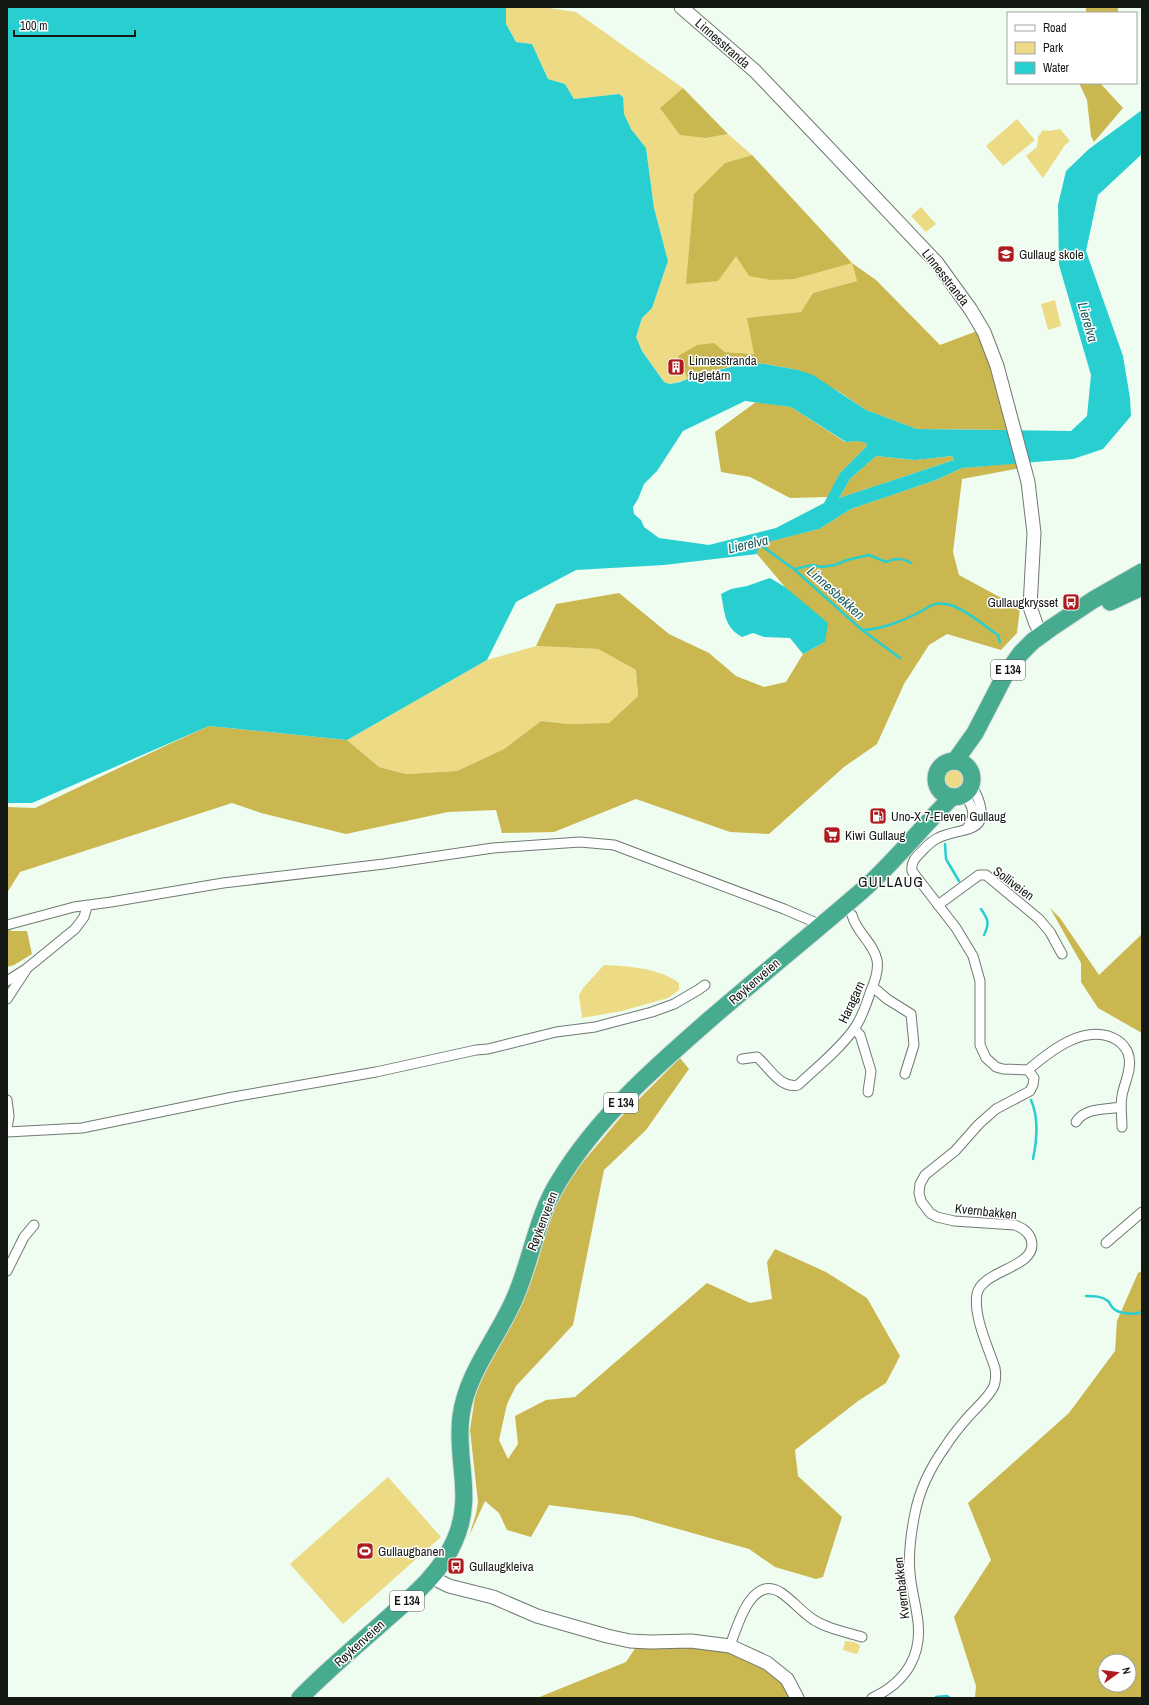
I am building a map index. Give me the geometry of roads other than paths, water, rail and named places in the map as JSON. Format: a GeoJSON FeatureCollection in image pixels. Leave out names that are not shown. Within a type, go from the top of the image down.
{"type":"FeatureCollection","features":[{"type":"Feature","properties":{"kind":"highway","name":"Røykenveien"},"geometry":{"type":"LineString","coordinates":[[300,1698],[407,1601],[431,1577],[448,1553],[456,1537],[462,1518],[465,1488],[460,1434],[461,1416],[466,1394],[476,1370],[517,1294],[542,1217],[559,1181],[592,1136],[641,1082],[695,1032],[821,925],[887,867],[914,840],[958,782],[975,733],[1005,675],[1021,653],[1042,634],[1093,600],[1142,572]]}},
{"type":"Feature","properties":{"kind":"highway","name":"Røykenveien"},"geometry":{"type":"LineString","coordinates":[[1060,622],[1097,608],[1142,587]]}},
{"type":"Feature","properties":{"kind":"street","name":"Linnesstranda"},"geometry":{"type":"LineString","coordinates":[[682,7],[755,71],[937,263],[971,310],[984,332],[997,366],[1014,425],[1025,466],[1031,497],[1034,529],[1030,607],[1036,624],[1042,634]]}},
{"type":"Feature","properties":{"kind":"street"},"geometry":{"type":"LineString","coordinates":[[958,782],[972,806],[973,815],[971,822],[966,829]]}},
{"type":"Feature","properties":{"kind":"street"},"geometry":{"type":"LineString","coordinates":[[958,782],[979,799],[981,813],[979,819],[975,826],[945,835],[932,841],[912,863],[914,874],[966,941],[976,964],[980,981],[980,1048],[986,1058],[996,1067],[1018,1071],[1028,1070],[1058,1047],[1072,1040],[1096,1035],[1114,1038],[1120,1042],[1130,1056],[1130,1066],[1121,1107],[1122,1127]]}},
{"type":"Feature","properties":{"kind":"street"},"geometry":{"type":"LineString","coordinates":[[7,926],[74,907],[223,883],[384,864],[493,848],[580,842],[614,845],[784,909],[821,925]]}},
{"type":"Feature","properties":{"kind":"street","name":"Solliveien"},"geometry":{"type":"LineString","coordinates":[[938,905],[979,875],[986,875],[1039,919],[1050,932],[1062,954]]}},
{"type":"Feature","properties":{"kind":"street"},"geometry":{"type":"LineString","coordinates":[[7,980],[26,969],[75,929],[84,917],[87,906]]}},
{"type":"Feature","properties":{"kind":"street","name":"Haragarn"},"geometry":{"type":"LineString","coordinates":[[742,1059],[757,1057],[783,1082],[789,1086],[798,1085],[844,1042],[854,1028],[873,987],[877,969],[875,952],[856,925],[852,915]]}},
{"type":"Feature","properties":{"kind":"street"},"geometry":{"type":"LineString","coordinates":[[7,999],[26,969]]}},
{"type":"Feature","properties":{"kind":"street"},"geometry":{"type":"LineString","coordinates":[[7,1132],[82,1128],[233,1097],[383,1070],[476,1050],[488,1049],[556,1032],[594,1027],[662,1009],[686,997],[705,985]]}},
{"type":"Feature","properties":{"kind":"street"},"geometry":{"type":"LineString","coordinates":[[873,987],[887,999],[911,1014],[914,1045],[905,1074]]}},
{"type":"Feature","properties":{"kind":"street"},"geometry":{"type":"LineString","coordinates":[[854,1028],[860,1035],[871,1072],[868,1092]]}},
{"type":"Feature","properties":{"kind":"street","name":"Kvernbakken"},"geometry":{"type":"LineString","coordinates":[[872,1698],[883,1693],[900,1680],[915,1654],[919,1630],[910,1574],[910,1550],[912,1531],[920,1491],[928,1472],[945,1446],[987,1396],[994,1385],[996,1377],[995,1368],[978,1316],[977,1293],[980,1286],[985,1281],[1020,1262],[1029,1254],[1032,1244],[1030,1235],[1023,1228],[954,1221],[937,1217],[930,1213],[921,1201],[919,1194],[920,1184],[925,1175],[955,1151],[979,1124],[996,1109],[1030,1091],[1033,1086],[1034,1078],[1028,1070]]}},
{"type":"Feature","properties":{"kind":"street"},"geometry":{"type":"LineString","coordinates":[[7,1100],[9,1116],[7,1128]]}},
{"type":"Feature","properties":{"kind":"street"},"geometry":{"type":"LineString","coordinates":[[1076,1122],[1083,1113],[1121,1107]]}},
{"type":"Feature","properties":{"kind":"street"},"geometry":{"type":"LineString","coordinates":[[1106,1243],[1142,1212]]}},
{"type":"Feature","properties":{"kind":"street"},"geometry":{"type":"LineString","coordinates":[[7,1271],[24,1237],[34,1225]]}},
{"type":"Feature","properties":{"kind":"street"},"geometry":{"type":"LineString","coordinates":[[431,1577],[449,1586],[493,1597],[537,1616],[607,1636],[630,1641],[691,1641],[730,1646],[767,1663],[787,1679],[797,1698]]}},
{"type":"Feature","properties":{"kind":"street"},"geometry":{"type":"LineString","coordinates":[[730,1646],[753,1595],[763,1589],[773,1589],[780,1592],[818,1622],[862,1637]]}},
{"type":"Feature","properties":{"kind":"water","name":"Lierelva"},"geometry":{"type":"Polygon","coordinates":[[[7,7],[506,7],[506,24],[516,42],[532,44],[548,79],[565,84],[574,99],[619,94],[623,97],[624,114],[631,129],[646,148],[654,208],[668,261],[652,308],[642,318],[636,337],[642,351],[664,382],[670,384],[680,382],[700,374],[749,363],[765,364],[798,370],[813,375],[866,410],[917,429],[1071,431],[1087,416],[1091,375],[1059,265],[1058,205],[1066,171],[1089,149],[1142,110],[1142,154],[1098,195],[1086,251],[1123,356],[1130,398],[1131,416],[1103,449],[1073,459],[962,468],[936,480],[851,509],[819,529],[760,544],[757,554],[664,565],[576,570],[516,602],[487,660],[347,740],[209,726],[32,803],[7,803],[7,7]],[[745,401],[683,431],[657,471],[644,484],[633,507],[634,514],[641,520],[644,527],[659,538],[709,545],[776,528],[824,503],[840,473],[867,446],[866,443],[858,441],[846,442],[791,407],[745,401]],[[876,456],[850,479],[839,498],[954,460],[952,456],[915,460],[876,456]]]}},
{"type":"Feature","properties":{"kind":"water"},"geometry":{"type":"Polygon","coordinates":[[[770,578],[785,587],[828,623],[825,642],[803,654],[790,638],[764,637],[753,633],[742,637],[732,629],[726,619],[721,594],[731,589],[747,586],[770,578]]]}},
{"type":"Feature","properties":{"kind":"waterway","name":"Linnesbekken"},"geometry":{"type":"LineString","coordinates":[[759,544],[795,570],[862,630],[900,658]]}},
{"type":"Feature","properties":{"kind":"waterway"},"geometry":{"type":"LineString","coordinates":[[795,569],[812,565],[821,567],[835,565],[847,560],[869,555],[886,562],[899,559],[911,563]]}},
{"type":"Feature","properties":{"kind":"waterway"},"geometry":{"type":"LineString","coordinates":[[862,630],[869,630],[898,622],[930,606],[946,604],[966,612],[998,635],[1000,642]]}},
{"type":"Feature","properties":{"kind":"waterway","name":"Linnesbekken"},"geometry":{"type":"LineString","coordinates":[[945,844],[946,859],[959,881]]}},
{"type":"Feature","properties":{"kind":"waterway","name":"Linnesbekken"},"geometry":{"type":"LineString","coordinates":[[981,909],[988,924],[984,935]]}},
{"type":"Feature","properties":{"kind":"waterway","name":"Linnesbekken"},"geometry":{"type":"LineString","coordinates":[[1031,1100],[1034,1107],[1036,1122],[1036,1144],[1033,1159]]}},
{"type":"Feature","properties":{"kind":"waterway","name":"Linnesbekken"},"geometry":{"type":"LineString","coordinates":[[1086,1296],[1103,1298],[1108,1301],[1113,1308],[1120,1312],[1132,1314],[1142,1312]]}},
{"type":"Feature","properties":{"kind":"waterway"},"geometry":{"type":"LineString","coordinates":[[936,1697],[947,1696],[950,1698]]}},
{"type":"Feature","properties":{"kind":"place","name":"Gullaug skole"},"geometry":{"type":"Point","coordinates":[1006,254]}},
{"type":"Feature","properties":{"kind":"place","name":"Linnesstranda fugletårn"},"geometry":{"type":"Point","coordinates":[676,367]}},
{"type":"Feature","properties":{"kind":"place","name":"Gullaugkrysset"},"geometry":{"type":"Point","coordinates":[1071,602]}},
{"type":"Feature","properties":{"kind":"place","name":"Uno-X 7-Eleven Gullaug"},"geometry":{"type":"Point","coordinates":[878,816]}},
{"type":"Feature","properties":{"kind":"place","name":"Kiwi Gullaug"},"geometry":{"type":"Point","coordinates":[832,835]}},
{"type":"Feature","properties":{"kind":"place","name":"Gullaugbanen"},"geometry":{"type":"Point","coordinates":[365,1551]}},
{"type":"Feature","properties":{"kind":"place","name":"Gullaugkleiva"},"geometry":{"type":"Point","coordinates":[456,1566]}},
{"type":"Feature","properties":{"kind":"district","name":"GULLAUG"},"geometry":{"type":"Point","coordinates":[891,882]}}]}
